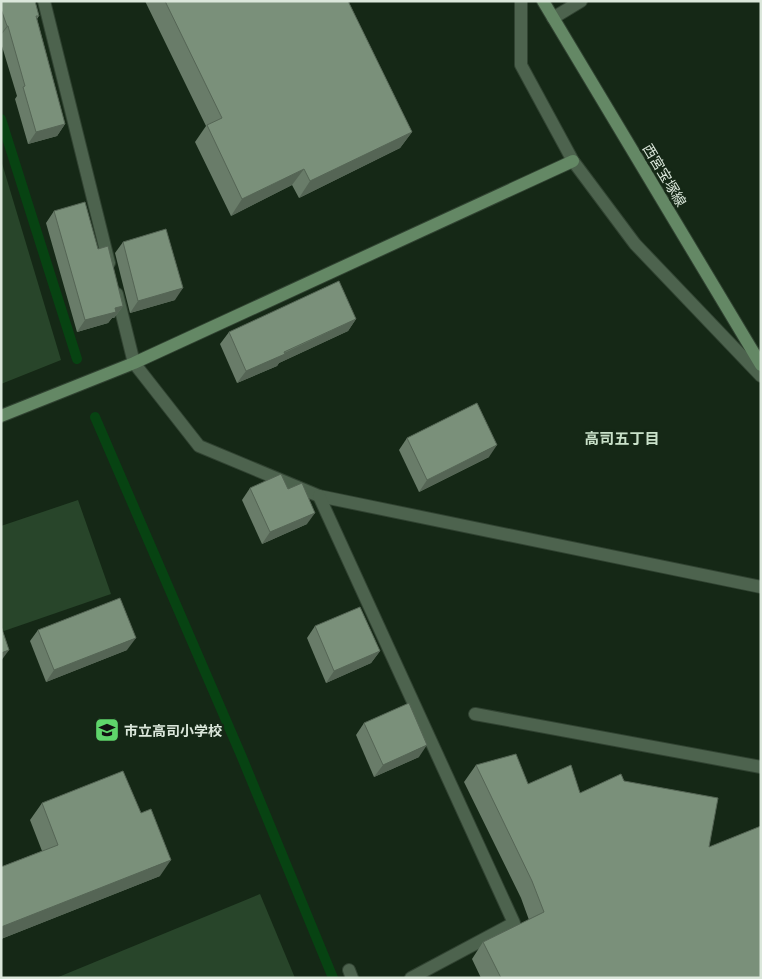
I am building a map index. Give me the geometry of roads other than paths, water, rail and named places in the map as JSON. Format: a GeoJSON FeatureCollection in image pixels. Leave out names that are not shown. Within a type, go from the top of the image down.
{"type":"FeatureCollection","features":[{"type":"Feature","properties":{"kind":"street"},"geometry":{"type":"LineString","coordinates":[[44,1],[134,363],[199,446],[319,496],[761,587]]}},
{"type":"Feature","properties":{"kind":"street"},"geometry":{"type":"LineString","coordinates":[[521,1],[521,65],[573,161],[634,244],[761,376]]}},
{"type":"Feature","properties":{"kind":"street","name":"西宮宝塚線"},"geometry":{"type":"LineString","coordinates":[[543,1],[761,365]]}},
{"type":"Feature","properties":{"kind":"street"},"geometry":{"type":"LineString","coordinates":[[553,18],[581,1]]}},
{"type":"Feature","properties":{"kind":"street"},"geometry":{"type":"LineString","coordinates":[[1,416],[134,363],[573,161]]}},
{"type":"Feature","properties":{"kind":"street"},"geometry":{"type":"LineString","coordinates":[[319,496],[514,923],[411,978]]}},
{"type":"Feature","properties":{"kind":"street"},"geometry":{"type":"LineString","coordinates":[[475,714],[761,766]]}},
{"type":"Feature","properties":{"kind":"waterway"},"geometry":{"type":"LineString","coordinates":[[1,119],[77,359]]}},
{"type":"Feature","properties":{"kind":"waterway"},"geometry":{"type":"LineString","coordinates":[[95,417],[241,755],[333,978]]}},
{"type":"Feature","properties":{"kind":"place","name":"市立高司小学校"},"geometry":{"type":"Point","coordinates":[107,730]}},
{"type":"Feature","properties":{"kind":"district","name":"高司五丁目"},"geometry":{"type":"Point","coordinates":[622,438]}}]}
